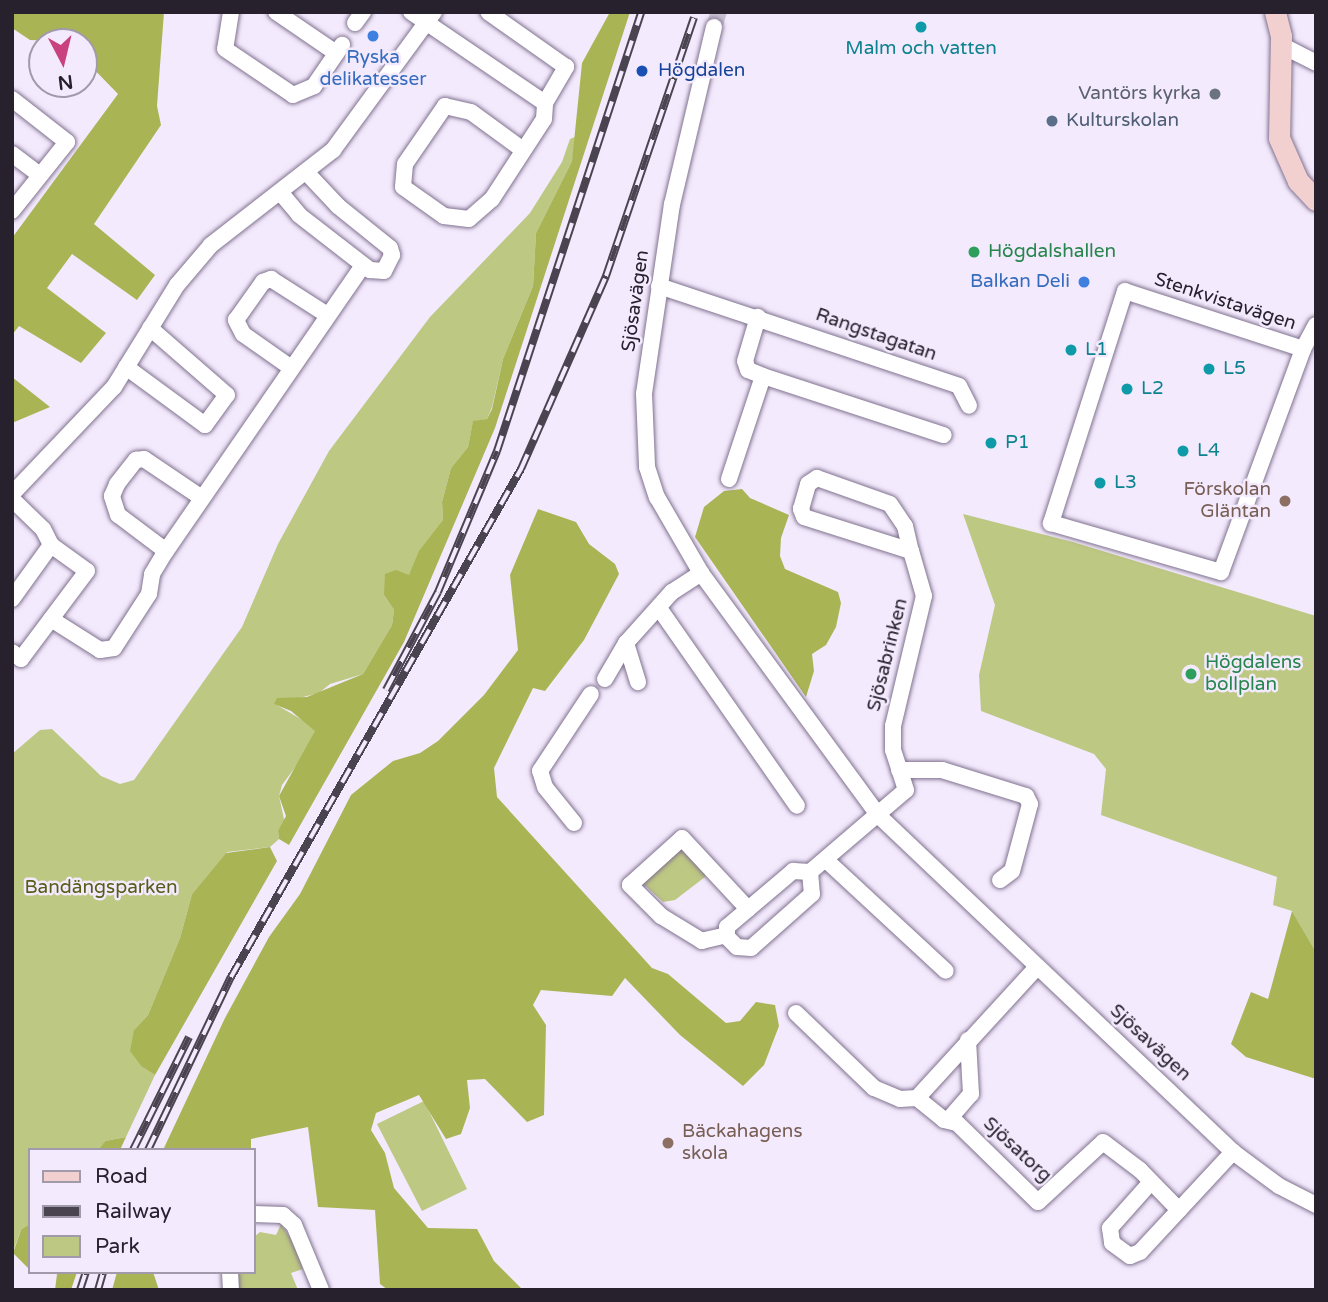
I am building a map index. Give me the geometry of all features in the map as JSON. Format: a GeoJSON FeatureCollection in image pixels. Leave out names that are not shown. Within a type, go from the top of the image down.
{"type":"FeatureCollection","features":[{"type":"Feature","properties":{"kind":"street"},"geometry":{"type":"LineString","coordinates":[[231,12],[225,49],[293,95],[314,86],[339,49],[276,12]]}},
{"type":"Feature","properties":{"kind":"street"},"geometry":{"type":"LineString","coordinates":[[411,12],[431,18],[545,103]]}},
{"type":"Feature","properties":{"kind":"street"},"geometry":{"type":"LineString","coordinates":[[488,12],[566,67],[545,103],[544,119],[492,199],[469,219],[444,216],[403,187],[405,164],[445,106],[471,113],[523,150]]}},
{"type":"Feature","properties":{"kind":"street"},"geometry":{"type":"LineString","coordinates":[[1275,12],[1281,45],[1279,138],[1298,181],[1316,200]]}},
{"type":"Feature","properties":{"kind":"street"},"geometry":{"type":"LineString","coordinates":[[12,652],[21,659],[87,571],[51,545],[43,529],[12,496],[114,387],[177,285],[211,245],[308,174],[333,150],[431,18]]}},
{"type":"Feature","properties":{"kind":"street","name":"Sjösavägen"},"geometry":{"type":"LineString","coordinates":[[714,27],[691,116],[659,286],[642,418],[647,467],[657,497],[701,573],[878,815],[1233,1152],[1279,1186],[1316,1205]]}},
{"type":"Feature","properties":{"kind":"street"},"geometry":{"type":"LineString","coordinates":[[1281,45],[1316,63]]}},
{"type":"Feature","properties":{"kind":"street"},"geometry":{"type":"LineString","coordinates":[[12,99],[67,142],[12,211]]}},
{"type":"Feature","properties":{"kind":"street"},"geometry":{"type":"LineString","coordinates":[[12,154],[40,176]]}},
{"type":"Feature","properties":{"kind":"street"},"geometry":{"type":"LineString","coordinates":[[280,192],[299,215],[363,265],[384,271],[393,255],[390,248],[338,206],[308,174]]}},
{"type":"Feature","properties":{"kind":"street"},"geometry":{"type":"LineString","coordinates":[[51,619],[100,650],[114,648],[149,594],[152,574],[166,551],[326,314],[363,265]]}},
{"type":"Feature","properties":{"kind":"street"},"geometry":{"type":"LineString","coordinates":[[290,368],[243,334],[236,320],[263,282],[271,279],[326,314]]}},
{"type":"Feature","properties":{"kind":"street","name":"Rangstagatan"},"geometry":{"type":"LineString","coordinates":[[659,286],[959,386],[969,406]]}},
{"type":"Feature","properties":{"kind":"street","name":"Stenkvistavägen"},"geometry":{"type":"LineString","coordinates":[[1125,291],[1303,349],[1221,572],[1051,523],[1125,291]]}},
{"type":"Feature","properties":{"kind":"street"},"geometry":{"type":"LineString","coordinates":[[758,317],[745,361],[748,370],[944,435]]}},
{"type":"Feature","properties":{"kind":"street"},"geometry":{"type":"LineString","coordinates":[[1303,349],[1316,325]]}},
{"type":"Feature","properties":{"kind":"street"},"geometry":{"type":"LineString","coordinates":[[126,367],[205,425],[228,395],[150,328]]}},
{"type":"Feature","properties":{"kind":"street"},"geometry":{"type":"LineString","coordinates":[[729,479],[763,376]]}},
{"type":"Feature","properties":{"kind":"street"},"geometry":{"type":"LineString","coordinates":[[166,551],[118,515],[112,496],[117,484],[136,460],[144,458],[202,498]]}},
{"type":"Feature","properties":{"kind":"street","name":"Sjösabrinken"},"geometry":{"type":"LineString","coordinates":[[878,815],[906,790],[899,770],[892,726],[924,596],[905,526],[890,504],[817,478],[808,484],[801,509],[804,517],[911,551]]}},
{"type":"Feature","properties":{"kind":"street"},"geometry":{"type":"LineString","coordinates":[[12,599],[51,545]]}},
{"type":"Feature","properties":{"kind":"street"},"geometry":{"type":"LineString","coordinates":[[605,679],[626,643],[672,592],[701,573]]}},
{"type":"Feature","properties":{"kind":"street"},"geometry":{"type":"LineString","coordinates":[[659,608],[797,806]]}},
{"type":"Feature","properties":{"kind":"street"},"geometry":{"type":"LineString","coordinates":[[626,643],[638,682]]}},
{"type":"Feature","properties":{"kind":"street"},"geometry":{"type":"LineString","coordinates":[[574,823],[545,788],[540,771],[592,694]]}},
{"type":"Feature","properties":{"kind":"street"},"geometry":{"type":"LineString","coordinates":[[899,770],[942,769],[1026,796],[1030,804],[1012,871],[1000,880]]}},
{"type":"Feature","properties":{"kind":"street"},"geometry":{"type":"LineString","coordinates":[[810,872],[812,894],[751,948],[742,951],[727,935],[727,927],[793,871],[810,872],[878,815]]}},
{"type":"Feature","properties":{"kind":"street"},"geometry":{"type":"LineString","coordinates":[[727,935],[702,941],[661,916],[630,885],[682,838],[748,909]]}},
{"type":"Feature","properties":{"kind":"street"},"geometry":{"type":"LineString","coordinates":[[825,860],[946,971]]}},
{"type":"Feature","properties":{"kind":"street"},"geometry":{"type":"LineString","coordinates":[[796,1013],[874,1088],[900,1099],[917,1098],[1037,967]]}},
{"type":"Feature","properties":{"kind":"street"},"geometry":{"type":"LineString","coordinates":[[950,1118],[971,1094],[968,1040]]}},
{"type":"Feature","properties":{"kind":"street","name":"Sjösatorg"},"geometry":{"type":"LineString","coordinates":[[917,1098],[944,1120],[950,1118],[1038,1202],[1103,1142],[1151,1182],[1179,1210]]}},
{"type":"Feature","properties":{"kind":"street"},"geometry":{"type":"LineString","coordinates":[[1151,1182],[1110,1228],[1112,1243],[1130,1256],[1136,1255],[1233,1152]]}},
{"type":"Feature","properties":{"kind":"street"},"geometry":{"type":"LineString","coordinates":[[256,1214],[283,1215],[294,1225],[321,1290]]}},
{"type":"Feature","properties":{"kind":"green space"},"geometry":{"type":"Polygon","coordinates":[[[12,12],[164,12],[157,106],[161,125],[94,224],[155,275],[137,300],[72,254],[47,288],[106,333],[81,363],[19,326],[12,335],[12,238],[118,94],[98,73],[98,28],[28,28],[28,39],[12,28],[12,12]]]}},
{"type":"Feature","properties":{"kind":"green space"},"geometry":{"type":"Polygon","coordinates":[[[610,12],[630,12],[495,428],[404,642],[289,845],[279,839],[278,831],[286,816],[279,796],[315,731],[291,711],[274,704],[277,698],[307,697],[363,674],[392,625],[394,610],[384,595],[385,574],[396,570],[409,575],[419,551],[443,520],[442,502],[451,468],[468,447],[473,421],[487,419],[492,409],[503,359],[533,286],[536,233],[572,161],[582,63],[610,12]]]}},
{"type":"Feature","properties":{"kind":"green space","name":"Bandängsparken"},"geometry":{"type":"Polygon","coordinates":[[[577,136],[572,161],[536,233],[533,286],[503,359],[492,407],[487,419],[473,422],[468,447],[451,468],[442,502],[443,520],[409,575],[384,595],[394,610],[392,625],[363,674],[330,684],[319,693],[275,704],[316,728],[310,747],[282,785],[279,796],[285,824],[278,831],[279,839],[270,847],[227,852],[192,894],[180,938],[148,1015],[134,1030],[142,1067],[155,1075],[126,1137],[105,1141],[100,1148],[28,1148],[28,1233],[21,1230],[12,1254],[12,754],[40,730],[52,729],[101,776],[120,784],[134,780],[242,627],[278,544],[329,451],[430,317],[530,213],[562,162],[570,139],[577,136]]]}},
{"type":"Feature","properties":{"kind":"green space"},"geometry":{"type":"Polygon","coordinates":[[[12,377],[50,407],[12,423],[12,377]]]}},
{"type":"Feature","properties":{"kind":"green space"},"geometry":{"type":"Polygon","coordinates":[[[742,489],[750,498],[789,515],[781,538],[780,556],[785,569],[838,592],[841,603],[836,627],[826,645],[812,654],[814,671],[806,697],[695,537],[704,507],[724,491],[742,489]]]}},
{"type":"Feature","properties":{"kind":"green space"},"geometry":{"type":"Polygon","coordinates":[[[538,509],[576,522],[589,544],[615,564],[619,574],[584,640],[545,691],[533,688],[494,768],[497,797],[652,968],[668,974],[726,1023],[740,1021],[756,1002],[775,1005],[779,1026],[764,1065],[743,1086],[680,1035],[625,978],[612,996],[541,990],[533,1005],[546,1025],[544,1115],[527,1122],[485,1079],[467,1080],[470,1108],[461,1134],[446,1139],[419,1095],[376,1113],[371,1130],[385,1153],[394,1188],[428,1228],[477,1229],[494,1261],[523,1290],[388,1290],[380,1284],[375,1210],[318,1207],[308,1127],[251,1139],[251,1148],[164,1148],[225,1018],[269,937],[300,894],[351,795],[393,761],[420,753],[438,741],[484,695],[518,650],[510,575],[538,509]]]}},
{"type":"Feature","properties":{"kind":"green space"},"geometry":{"type":"Polygon","coordinates":[[[963,514],[1073,542],[1316,616],[1316,952],[1292,911],[1273,905],[1277,877],[1101,815],[1106,769],[1094,754],[981,711],[979,675],[995,605],[963,514]]]}},
{"type":"Feature","properties":{"kind":"green space"},"geometry":{"type":"Polygon","coordinates":[[[684,843],[706,869],[705,877],[675,900],[663,902],[640,881],[684,843]]]}},
{"type":"Feature","properties":{"kind":"green space"},"geometry":{"type":"Polygon","coordinates":[[[270,847],[277,861],[155,1075],[142,1067],[130,1051],[134,1030],[148,1015],[180,938],[192,894],[226,853],[270,847]]]}},
{"type":"Feature","properties":{"kind":"green space"},"geometry":{"type":"Polygon","coordinates":[[[1292,911],[1316,952],[1316,1079],[1246,1057],[1231,1044],[1251,992],[1268,999],[1292,911]]]}},
{"type":"Feature","properties":{"kind":"green space"},"geometry":{"type":"Polygon","coordinates":[[[424,1101],[467,1189],[422,1211],[377,1124],[424,1101]]]}},
{"type":"Feature","properties":{"kind":"green space"},"geometry":{"type":"Polygon","coordinates":[[[126,1137],[121,1148],[100,1148],[105,1141],[126,1137]]]}},
{"type":"Feature","properties":{"kind":"green space"},"geometry":{"type":"Polygon","coordinates":[[[281,1224],[296,1246],[303,1269],[291,1273],[298,1290],[239,1290],[238,1274],[256,1274],[256,1235],[260,1232],[276,1235],[281,1224]]]}},
{"type":"Feature","properties":{"kind":"green space"},"geometry":{"type":"Polygon","coordinates":[[[28,1225],[28,1268],[13,1253],[21,1230],[28,1225]]]}},
{"type":"Feature","properties":{"kind":"green space"},"geometry":{"type":"Polygon","coordinates":[[[57,1274],[76,1274],[71,1290],[55,1290],[57,1274]]]}},
{"type":"Feature","properties":{"kind":"green space"},"geometry":{"type":"Polygon","coordinates":[[[116,1274],[154,1274],[159,1290],[112,1290],[116,1274]]]}},
{"type":"Feature","properties":{"kind":"tunnel"},"geometry":{"type":"LineString","coordinates":[[714,27],[719,12]]}},
{"type":"Feature","properties":{"kind":"railway"},"geometry":{"type":"LineString","coordinates":[[386,690],[438,592],[497,451],[641,12]]}},
{"type":"Feature","properties":{"kind":"railway"},"geometry":{"type":"LineString","coordinates":[[149,1148],[231,977],[521,469],[606,276],[694,18]]}},
{"type":"Feature","properties":{"kind":"railway"},"geometry":{"type":"LineString","coordinates":[[134,1148],[189,1037]]}},
{"type":"Feature","properties":{"kind":"railway"},"geometry":{"type":"LineString","coordinates":[[80,1290],[85,1274]]}},
{"type":"Feature","properties":{"kind":"railway"},"geometry":{"type":"LineString","coordinates":[[98,1290],[102,1274]]}},
{"type":"Feature","properties":{"kind":"place","name":"Malm och vatten"},"geometry":{"type":"Point","coordinates":[921,27]}},
{"type":"Feature","properties":{"kind":"place","name":"Ryska delikatesser"},"geometry":{"type":"Point","coordinates":[373,36]}},
{"type":"Feature","properties":{"kind":"place","name":"Högdalen"},"geometry":{"type":"Point","coordinates":[642,71]}},
{"type":"Feature","properties":{"kind":"place","name":"Vantörs kyrka"},"geometry":{"type":"Point","coordinates":[1215,94]}},
{"type":"Feature","properties":{"kind":"place","name":"Kulturskolan"},"geometry":{"type":"Point","coordinates":[1052,121]}},
{"type":"Feature","properties":{"kind":"place","name":"Högdalshallen"},"geometry":{"type":"Point","coordinates":[974,252]}},
{"type":"Feature","properties":{"kind":"place","name":"Balkan Deli"},"geometry":{"type":"Point","coordinates":[1084,282]}},
{"type":"Feature","properties":{"kind":"place","name":"L1"},"geometry":{"type":"Point","coordinates":[1071,350]}},
{"type":"Feature","properties":{"kind":"place","name":"L5"},"geometry":{"type":"Point","coordinates":[1209,369]}},
{"type":"Feature","properties":{"kind":"place","name":"L2"},"geometry":{"type":"Point","coordinates":[1127,389]}},
{"type":"Feature","properties":{"kind":"place","name":"P1"},"geometry":{"type":"Point","coordinates":[991,443]}},
{"type":"Feature","properties":{"kind":"place","name":"L4"},"geometry":{"type":"Point","coordinates":[1183,451]}},
{"type":"Feature","properties":{"kind":"place","name":"L3"},"geometry":{"type":"Point","coordinates":[1100,483]}},
{"type":"Feature","properties":{"kind":"place","name":"Förskolan Gläntan"},"geometry":{"type":"Point","coordinates":[1285,501]}},
{"type":"Feature","properties":{"kind":"place","name":"Högdalens bollplan"},"geometry":{"type":"Point","coordinates":[1191,674]}},
{"type":"Feature","properties":{"kind":"place","name":"Bäckahagens skola"},"geometry":{"type":"Point","coordinates":[668,1143]}}]}
